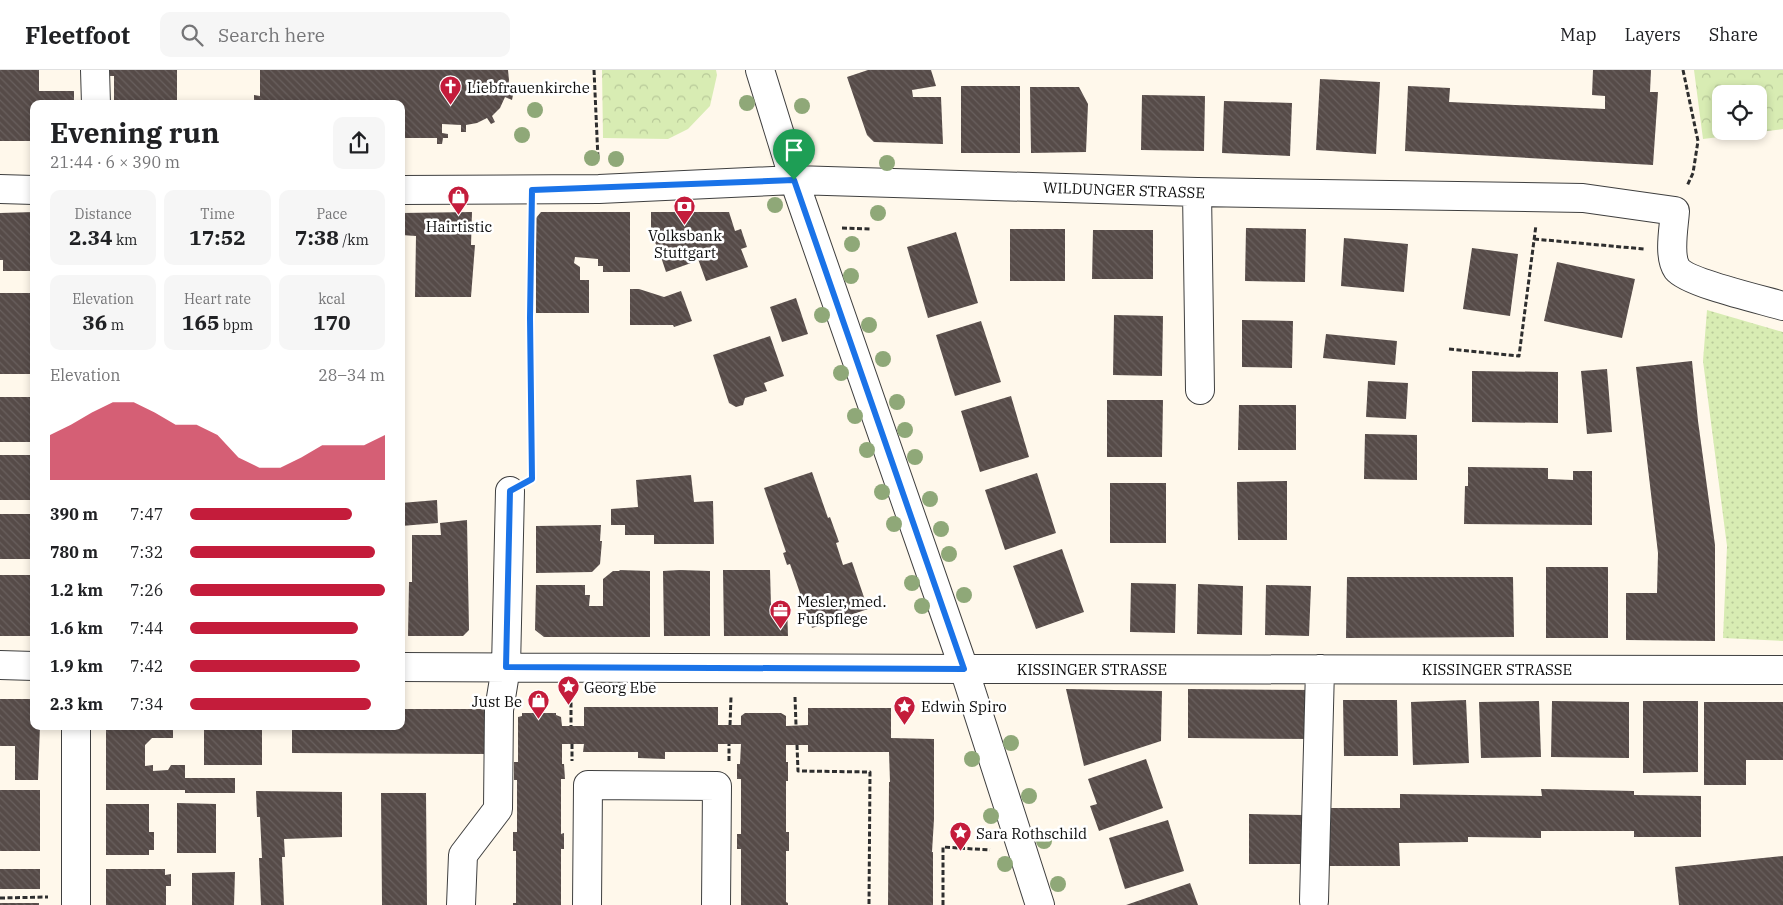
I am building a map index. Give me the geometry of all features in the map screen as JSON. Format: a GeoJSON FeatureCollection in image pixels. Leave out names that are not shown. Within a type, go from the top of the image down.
{"type":"FeatureCollection","features":[{"type":"Feature","properties":{"kind":"street"},"geometry":{"type":"LineString","coordinates":[[95,70],[96,100]]}},
{"type":"Feature","properties":{"kind":"street"},"geometry":{"type":"LineString","coordinates":[[760,70],[794,180],[964,669],[1040,905]]}},
{"type":"Feature","properties":{"kind":"street","name":"WILDUNGER STRASSE"},"geometry":{"type":"LineString","coordinates":[[405,190],[532,190],[794,180],[1197,192],[1582,198],[1675,211]]}},
{"type":"Feature","properties":{"kind":"street"},"geometry":{"type":"LineString","coordinates":[[0,189],[30,190]]}},
{"type":"Feature","properties":{"kind":"street"},"geometry":{"type":"LineString","coordinates":[[1197,192],[1200,390]]}},
{"type":"Feature","properties":{"kind":"street"},"geometry":{"type":"LineString","coordinates":[[1675,211],[1672,251],[1678,269],[1697,281],[1783,306]]}},
{"type":"Feature","properties":{"kind":"street"},"geometry":{"type":"LineString","coordinates":[[461,905],[462,855],[498,809],[499,710],[506,667],[510,491]]}},
{"type":"Feature","properties":{"kind":"street"},"geometry":{"type":"LineString","coordinates":[[0,666],[30,666]]}},
{"type":"Feature","properties":{"kind":"street","name":"KISSINGER STRASSE"},"geometry":{"type":"LineString","coordinates":[[405,667],[1783,670]]}},
{"type":"Feature","properties":{"kind":"street"},"geometry":{"type":"LineString","coordinates":[[1314,901],[1320,669]]}},
{"type":"Feature","properties":{"kind":"street"},"geometry":{"type":"LineString","coordinates":[[76,730],[76,901]]}},
{"type":"Feature","properties":{"kind":"street"},"geometry":{"type":"LineString","coordinates":[[587,905],[588,785],[717,786],[716,905]]}},
{"type":"Feature","properties":{"kind":"path"},"geometry":{"type":"LineString","coordinates":[[594,70],[599,188]]}},
{"type":"Feature","properties":{"kind":"path"},"geometry":{"type":"LineString","coordinates":[[1675,211],[1693,173],[1698,142],[1683,70]]}},
{"type":"Feature","properties":{"kind":"path"},"geometry":{"type":"LineString","coordinates":[[510,491],[532,479],[530,328],[532,190]]}},
{"type":"Feature","properties":{"kind":"path"},"geometry":{"type":"LineString","coordinates":[[1449,349],[1519,356],[1538,198]]}},
{"type":"Feature","properties":{"kind":"path"},"geometry":{"type":"LineString","coordinates":[[1534,238],[1672,251]]}},
{"type":"Feature","properties":{"kind":"path"},"geometry":{"type":"LineString","coordinates":[[797,745],[798,772],[870,772],[869,905]]}},
{"type":"Feature","properties":{"kind":"path"},"geometry":{"type":"LineString","coordinates":[[943,905],[943,847],[990,850]]}},
{"type":"Feature","properties":{"kind":"path"},"geometry":{"type":"LineString","coordinates":[[0,898],[76,901]]}},
{"type":"Feature","properties":{"kind":"green space"},"geometry":{"type":"Polygon","coordinates":[[[602,70],[716,70],[717,75],[710,106],[688,129],[668,139],[603,138],[602,70]]]}},
{"type":"Feature","properties":{"kind":"green space"},"geometry":{"type":"Polygon","coordinates":[[[1694,70],[1783,70],[1783,129],[1767,131],[1767,85],[1712,85],[1712,138],[1703,139],[1694,70]]]}},
{"type":"Feature","properties":{"kind":"green space"},"geometry":{"type":"Polygon","coordinates":[[[1707,310],[1783,332],[1783,641],[1723,638],[1727,546],[1703,361],[1707,310]]]}},
{"type":"Feature","properties":{"kind":"building"},"geometry":{"type":"Polygon","coordinates":[[[0,70],[39,70],[39,91],[74,91],[74,100],[30,100],[30,141],[0,141],[0,70]]]}},
{"type":"Feature","properties":{"kind":"building"},"geometry":{"type":"Polygon","coordinates":[[[107,70],[177,70],[177,100],[114,100],[114,76],[107,76],[107,70]]]}},
{"type":"Feature","properties":{"kind":"building","name":"Liebfrauenkirche"},"geometry":{"type":"Polygon","coordinates":[[[260,70],[508,70],[507,93],[513,95],[512,100],[505,97],[500,108],[492,116],[495,122],[491,124],[487,118],[477,123],[466,125],[466,132],[461,132],[461,125],[442,124],[442,133],[448,134],[448,138],[443,138],[442,144],[437,144],[437,138],[405,138],[405,100],[254,100],[254,95],[260,96],[260,70]]]}},
{"type":"Feature","properties":{"kind":"building"},"geometry":{"type":"Polygon","coordinates":[[[868,70],[931,70],[936,86],[912,90],[913,97],[941,97],[943,144],[874,142],[867,135],[847,77],[868,70]]]}},
{"type":"Feature","properties":{"kind":"building"},"geometry":{"type":"Polygon","coordinates":[[[1593,70],[1651,70],[1650,92],[1658,92],[1653,165],[1405,151],[1408,86],[1450,88],[1449,102],[1605,109],[1605,96],[1592,95],[1593,70]]]}},
{"type":"Feature","properties":{"kind":"building"},"geometry":{"type":"Polygon","coordinates":[[[1320,79],[1380,82],[1376,154],[1316,150],[1320,79]]]}},
{"type":"Feature","properties":{"kind":"building"},"geometry":{"type":"Polygon","coordinates":[[[961,86],[1020,86],[1020,153],[961,153],[961,86]]]}},
{"type":"Feature","properties":{"kind":"building"},"geometry":{"type":"Polygon","coordinates":[[[1030,87],[1079,87],[1088,104],[1086,152],[1031,153],[1030,87]]]}},
{"type":"Feature","properties":{"kind":"building"},"geometry":{"type":"Polygon","coordinates":[[[1142,95],[1205,96],[1204,151],[1141,150],[1142,95]]]}},
{"type":"Feature","properties":{"kind":"building"},"geometry":{"type":"Polygon","coordinates":[[[1224,101],[1292,103],[1290,156],[1222,153],[1224,101]]]}},
{"type":"Feature","properties":{"kind":"building"},"geometry":{"type":"Polygon","coordinates":[[[30,212],[30,271],[3,271],[3,260],[0,260],[0,213],[30,212]]]}},
{"type":"Feature","properties":{"kind":"building"},"geometry":{"type":"Polygon","coordinates":[[[472,212],[471,245],[475,245],[471,297],[415,297],[416,236],[405,235],[405,213],[472,212]]]}},
{"type":"Feature","properties":{"kind":"building"},"geometry":{"type":"Polygon","coordinates":[[[541,212],[630,212],[630,272],[603,272],[603,266],[598,266],[598,259],[575,257],[574,263],[580,267],[580,280],[589,280],[589,313],[536,313],[536,218],[541,212]]]}},
{"type":"Feature","properties":{"kind":"building"},"geometry":{"type":"Polygon","coordinates":[[[651,212],[729,212],[735,231],[741,229],[747,247],[741,249],[748,267],[706,281],[698,259],[690,260],[691,263],[666,272],[658,248],[651,235],[651,212]]]}},
{"type":"Feature","properties":{"kind":"building"},"geometry":{"type":"Polygon","coordinates":[[[1246,228],[1306,229],[1305,282],[1245,281],[1246,228]]]}},
{"type":"Feature","properties":{"kind":"building"},"geometry":{"type":"Polygon","coordinates":[[[1010,229],[1065,229],[1065,281],[1010,281],[1010,229]]]}},
{"type":"Feature","properties":{"kind":"building"},"geometry":{"type":"Polygon","coordinates":[[[1093,230],[1153,230],[1153,279],[1092,279],[1093,230]]]}},
{"type":"Feature","properties":{"kind":"building"},"geometry":{"type":"Polygon","coordinates":[[[956,232],[978,303],[928,318],[907,247],[956,232]]]}},
{"type":"Feature","properties":{"kind":"building"},"geometry":{"type":"Polygon","coordinates":[[[1344,238],[1408,244],[1404,292],[1341,286],[1344,238]]]}},
{"type":"Feature","properties":{"kind":"building"},"geometry":{"type":"Polygon","coordinates":[[[1472,248],[1518,254],[1510,316],[1463,309],[1472,248]]]}},
{"type":"Feature","properties":{"kind":"building"},"geometry":{"type":"Polygon","coordinates":[[[1557,262],[1635,279],[1622,338],[1544,321],[1557,262]]]}},
{"type":"Feature","properties":{"kind":"building"},"geometry":{"type":"Polygon","coordinates":[[[630,289],[639,289],[664,297],[681,291],[692,321],[674,327],[673,325],[630,325],[630,289]]]}},
{"type":"Feature","properties":{"kind":"building"},"geometry":{"type":"Polygon","coordinates":[[[0,293],[30,293],[30,374],[0,374],[0,293]]]}},
{"type":"Feature","properties":{"kind":"building"},"geometry":{"type":"Polygon","coordinates":[[[796,298],[808,334],[782,342],[770,307],[796,298]]]}},
{"type":"Feature","properties":{"kind":"building"},"geometry":{"type":"Polygon","coordinates":[[[1114,315],[1163,316],[1162,376],[1113,375],[1114,315]]]}},
{"type":"Feature","properties":{"kind":"building"},"geometry":{"type":"Polygon","coordinates":[[[1242,320],[1293,321],[1292,368],[1242,367],[1242,320]]]}},
{"type":"Feature","properties":{"kind":"building"},"geometry":{"type":"Polygon","coordinates":[[[981,321],[1001,382],[955,396],[936,335],[981,321]]]}},
{"type":"Feature","properties":{"kind":"building"},"geometry":{"type":"Polygon","coordinates":[[[1326,334],[1397,341],[1395,365],[1323,358],[1326,334]]]}},
{"type":"Feature","properties":{"kind":"building"},"geometry":{"type":"Polygon","coordinates":[[[770,336],[784,376],[764,383],[767,391],[745,398],[743,405],[736,407],[729,403],[713,355],[770,336]]]}},
{"type":"Feature","properties":{"kind":"building"},"geometry":{"type":"Polygon","coordinates":[[[1692,361],[1715,545],[1715,641],[1626,640],[1626,593],[1657,593],[1658,553],[1636,367],[1692,361]]]}},
{"type":"Feature","properties":{"kind":"building"},"geometry":{"type":"Polygon","coordinates":[[[1607,369],[1612,432],[1587,434],[1581,371],[1607,369]]]}},
{"type":"Feature","properties":{"kind":"building"},"geometry":{"type":"Polygon","coordinates":[[[1472,371],[1558,372],[1558,423],[1472,422],[1472,371]]]}},
{"type":"Feature","properties":{"kind":"building"},"geometry":{"type":"Polygon","coordinates":[[[1368,381],[1408,383],[1406,419],[1366,417],[1368,381]]]}},
{"type":"Feature","properties":{"kind":"building"},"geometry":{"type":"Polygon","coordinates":[[[1011,396],[1029,457],[980,472],[961,411],[1011,396]]]}},
{"type":"Feature","properties":{"kind":"building"},"geometry":{"type":"Polygon","coordinates":[[[0,397],[30,397],[30,442],[0,442],[0,397]]]}},
{"type":"Feature","properties":{"kind":"building"},"geometry":{"type":"Polygon","coordinates":[[[1107,400],[1163,400],[1162,457],[1107,457],[1107,400]]]}},
{"type":"Feature","properties":{"kind":"building"},"geometry":{"type":"Polygon","coordinates":[[[1239,405],[1296,405],[1296,450],[1238,450],[1239,405]]]}},
{"type":"Feature","properties":{"kind":"building"},"geometry":{"type":"Polygon","coordinates":[[[1365,434],[1417,435],[1417,480],[1364,479],[1365,434]]]}},
{"type":"Feature","properties":{"kind":"building"},"geometry":{"type":"Polygon","coordinates":[[[0,455],[30,455],[30,500],[0,500],[0,455]]]}},
{"type":"Feature","properties":{"kind":"building"},"geometry":{"type":"Polygon","coordinates":[[[1468,467],[1548,468],[1548,479],[1573,480],[1573,471],[1592,471],[1592,525],[1464,524],[1465,486],[1468,486],[1468,467]]]}},
{"type":"Feature","properties":{"kind":"building"},"geometry":{"type":"Polygon","coordinates":[[[812,472],[828,518],[830,517],[839,542],[836,543],[843,565],[852,562],[868,609],[812,628],[790,564],[787,565],[783,553],[786,552],[764,488],[812,472]]]}},
{"type":"Feature","properties":{"kind":"building"},"geometry":{"type":"Polygon","coordinates":[[[1037,473],[1056,533],[1005,550],[985,490],[1037,473]]]}},
{"type":"Feature","properties":{"kind":"building"},"geometry":{"type":"Polygon","coordinates":[[[691,475],[694,502],[713,501],[714,544],[654,544],[654,535],[625,535],[625,525],[611,525],[611,509],[638,507],[636,480],[691,475]]]}},
{"type":"Feature","properties":{"kind":"building"},"geometry":{"type":"Polygon","coordinates":[[[1287,481],[1287,540],[1238,540],[1237,482],[1287,481]]]}},
{"type":"Feature","properties":{"kind":"building"},"geometry":{"type":"Polygon","coordinates":[[[1110,483],[1166,483],[1166,543],[1110,543],[1110,483]]]}},
{"type":"Feature","properties":{"kind":"building"},"geometry":{"type":"Polygon","coordinates":[[[437,500],[438,523],[405,526],[405,503],[437,500]]]}},
{"type":"Feature","properties":{"kind":"building"},"geometry":{"type":"Polygon","coordinates":[[[0,514],[30,514],[30,559],[0,559],[0,514]]]}},
{"type":"Feature","properties":{"kind":"building"},"geometry":{"type":"Polygon","coordinates":[[[467,520],[469,630],[463,636],[408,636],[409,582],[412,582],[412,535],[441,535],[440,523],[467,520]]]}},
{"type":"Feature","properties":{"kind":"building"},"geometry":{"type":"Polygon","coordinates":[[[601,525],[600,564],[592,572],[536,573],[536,526],[601,525]]]}},
{"type":"Feature","properties":{"kind":"building"},"geometry":{"type":"Polygon","coordinates":[[[1062,549],[1084,612],[1036,629],[1013,566],[1062,549]]]}},
{"type":"Feature","properties":{"kind":"building"},"geometry":{"type":"Polygon","coordinates":[[[1546,567],[1608,567],[1608,638],[1546,638],[1546,567]]]}},
{"type":"Feature","properties":{"kind":"building"},"geometry":{"type":"Polygon","coordinates":[[[723,570],[770,570],[771,607],[787,607],[788,636],[724,636],[723,570]]]}},
{"type":"Feature","properties":{"kind":"building"},"geometry":{"type":"Polygon","coordinates":[[[613,571],[650,571],[650,637],[544,637],[535,630],[536,585],[585,585],[585,595],[590,595],[589,606],[603,606],[603,579],[613,571]]]}},
{"type":"Feature","properties":{"kind":"building"},"geometry":{"type":"Polygon","coordinates":[[[663,571],[710,571],[710,636],[664,636],[663,571]]]}},
{"type":"Feature","properties":{"kind":"building"},"geometry":{"type":"Polygon","coordinates":[[[0,575],[30,575],[30,636],[0,636],[0,575]]]}},
{"type":"Feature","properties":{"kind":"building"},"geometry":{"type":"Polygon","coordinates":[[[1347,577],[1513,577],[1514,637],[1346,638],[1347,577]]]}},
{"type":"Feature","properties":{"kind":"building"},"geometry":{"type":"Polygon","coordinates":[[[1131,583],[1176,584],[1175,633],[1130,632],[1131,583]]]}},
{"type":"Feature","properties":{"kind":"building"},"geometry":{"type":"Polygon","coordinates":[[[1198,584],[1243,586],[1242,635],[1197,634],[1198,584]]]}},
{"type":"Feature","properties":{"kind":"building"},"geometry":{"type":"Polygon","coordinates":[[[1266,585],[1311,586],[1309,636],[1265,635],[1266,585]]]}},
{"type":"Feature","properties":{"kind":"building"},"geometry":{"type":"Polygon","coordinates":[[[1066,689],[1162,691],[1161,741],[1084,766],[1066,689]]]}},
{"type":"Feature","properties":{"kind":"building"},"geometry":{"type":"Polygon","coordinates":[[[1188,689],[1315,690],[1315,739],[1188,738],[1188,689]]]}},
{"type":"Feature","properties":{"kind":"building"},"geometry":{"type":"Polygon","coordinates":[[[0,699],[30,699],[30,730],[40,730],[38,780],[15,780],[15,746],[0,746],[0,699]]]}},
{"type":"Feature","properties":{"kind":"building"},"geometry":{"type":"Polygon","coordinates":[[[1343,700],[1397,700],[1398,756],[1344,756],[1343,700]]]}},
{"type":"Feature","properties":{"kind":"building"},"geometry":{"type":"Polygon","coordinates":[[[1466,700],[1469,763],[1413,765],[1411,702],[1466,700]]]}},
{"type":"Feature","properties":{"kind":"building"},"geometry":{"type":"Polygon","coordinates":[[[1539,701],[1541,757],[1481,758],[1479,702],[1539,701]]]}},
{"type":"Feature","properties":{"kind":"building"},"geometry":{"type":"Polygon","coordinates":[[[1552,701],[1629,702],[1629,758],[1551,757],[1552,701]]]}},
{"type":"Feature","properties":{"kind":"building"},"geometry":{"type":"Polygon","coordinates":[[[1643,701],[1698,701],[1698,772],[1643,773],[1643,701]]]}},
{"type":"Feature","properties":{"kind":"building"},"geometry":{"type":"Polygon","coordinates":[[[1704,702],[1783,702],[1783,760],[1746,760],[1746,785],[1704,785],[1704,702]]]}},
{"type":"Feature","properties":{"kind":"building"},"geometry":{"type":"Polygon","coordinates":[[[584,707],[718,707],[718,725],[741,725],[741,716],[745,713],[781,713],[786,716],[786,726],[808,725],[808,708],[891,708],[891,738],[934,739],[933,905],[888,905],[889,752],[808,752],[808,745],[786,745],[788,781],[786,781],[786,832],[789,832],[789,851],[786,851],[786,902],[788,905],[741,905],[741,849],[737,849],[737,834],[741,834],[741,779],[737,779],[737,764],[740,764],[741,744],[718,744],[718,752],[665,752],[665,759],[638,758],[638,752],[583,752],[584,744],[562,744],[562,764],[564,764],[565,779],[561,779],[561,834],[564,833],[564,849],[561,849],[561,905],[513,905],[513,903],[516,903],[516,851],[513,851],[513,832],[517,832],[517,780],[514,780],[514,762],[518,762],[518,717],[522,716],[522,713],[556,713],[556,715],[561,717],[562,726],[584,726],[584,707]]]}},
{"type":"Feature","properties":{"kind":"building"},"geometry":{"type":"Polygon","coordinates":[[[405,709],[485,709],[485,754],[292,753],[292,730],[405,730],[405,709]]]}},
{"type":"Feature","properties":{"kind":"building"},"geometry":{"type":"Polygon","coordinates":[[[106,730],[173,730],[173,738],[152,738],[145,745],[145,766],[153,765],[153,771],[168,770],[171,765],[185,765],[185,778],[235,778],[235,793],[185,793],[185,790],[106,790],[106,730]]]}},
{"type":"Feature","properties":{"kind":"building"},"geometry":{"type":"Polygon","coordinates":[[[204,730],[262,730],[262,765],[204,765],[204,730]]]}},
{"type":"Feature","properties":{"kind":"building"},"geometry":{"type":"Polygon","coordinates":[[[1146,759],[1163,808],[1099,831],[1090,806],[1097,804],[1088,779],[1146,759]]]}},
{"type":"Feature","properties":{"kind":"building"},"geometry":{"type":"Polygon","coordinates":[[[1541,789],[1634,791],[1634,795],[1701,796],[1701,837],[1634,837],[1634,831],[1541,831],[1541,838],[1468,837],[1468,842],[1399,843],[1400,866],[1324,866],[1324,808],[1400,808],[1400,794],[1542,796],[1541,789]]]}},
{"type":"Feature","properties":{"kind":"building"},"geometry":{"type":"Polygon","coordinates":[[[0,790],[40,790],[40,851],[0,851],[0,790]]]}},
{"type":"Feature","properties":{"kind":"building"},"geometry":{"type":"Polygon","coordinates":[[[256,791],[342,792],[342,837],[284,839],[285,857],[282,857],[284,905],[261,905],[259,858],[262,858],[260,817],[257,817],[256,791]]]}},
{"type":"Feature","properties":{"kind":"building"},"geometry":{"type":"Polygon","coordinates":[[[381,793],[426,793],[427,905],[382,905],[381,793]]]}},
{"type":"Feature","properties":{"kind":"building"},"geometry":{"type":"Polygon","coordinates":[[[177,803],[216,804],[216,853],[177,853],[177,803]]]}},
{"type":"Feature","properties":{"kind":"building"},"geometry":{"type":"Polygon","coordinates":[[[106,804],[149,804],[149,832],[154,832],[154,850],[149,850],[149,855],[106,855],[106,804]]]}},
{"type":"Feature","properties":{"kind":"building"},"geometry":{"type":"Polygon","coordinates":[[[1249,814],[1304,815],[1310,864],[1249,864],[1249,814]]]}},
{"type":"Feature","properties":{"kind":"building"},"geometry":{"type":"Polygon","coordinates":[[[1168,820],[1184,871],[1125,889],[1109,838],[1168,820]]]}},
{"type":"Feature","properties":{"kind":"building"},"geometry":{"type":"Polygon","coordinates":[[[1783,856],[1783,905],[1679,905],[1675,867],[1783,856]]]}},
{"type":"Feature","properties":{"kind":"building"},"geometry":{"type":"Polygon","coordinates":[[[0,869],[40,869],[40,889],[0,889],[0,869]]]}},
{"type":"Feature","properties":{"kind":"building"},"geometry":{"type":"Polygon","coordinates":[[[106,869],[165,869],[165,875],[171,874],[171,886],[166,886],[166,905],[106,905],[106,869]]]}},
{"type":"Feature","properties":{"kind":"building"},"geometry":{"type":"Polygon","coordinates":[[[235,872],[234,905],[192,905],[192,873],[235,872]]]}},
{"type":"Feature","properties":{"kind":"building"},"geometry":{"type":"Polygon","coordinates":[[[1190,883],[1198,905],[1126,905],[1190,883]]]}},
{"type":"Feature","properties":{"kind":"building"},"geometry":{"type":"Polygon","coordinates":[[[0,903],[39,903],[39,905],[0,905],[0,903]]]}},
{"type":"Feature","properties":{"kind":"place","name":"Liebfrauenkirche"},"geometry":{"type":"Point","coordinates":[451,106]}},
{"type":"Feature","properties":{"kind":"place","name":"Hairtistic"},"geometry":{"type":"Point","coordinates":[459,216]}},
{"type":"Feature","properties":{"kind":"place","name":"Volksbank Stuttgart"},"geometry":{"type":"Point","coordinates":[685,226]}},
{"type":"Feature","properties":{"kind":"place","name":"Mesler, med. Fußpflege"},"geometry":{"type":"Point","coordinates":[781,629]}},
{"type":"Feature","properties":{"kind":"place","name":"Georg Ebe"},"geometry":{"type":"Point","coordinates":[568,706]}},
{"type":"Feature","properties":{"kind":"place","name":"Just Be"},"geometry":{"type":"Point","coordinates":[538,720]}},
{"type":"Feature","properties":{"kind":"place","name":"Edwin Spiro"},"geometry":{"type":"Point","coordinates":[905,725]}},
{"type":"Feature","properties":{"kind":"place","name":"Sara Rothschild"},"geometry":{"type":"Point","coordinates":[960,852]}},
{"type":"Feature","properties":{"kind":"route"},"geometry":{"type":"LineString","coordinates":[[794,180],[964,669],[506,667],[510,491],[532,479],[530,318],[532,190],[794,180]]}}]}
